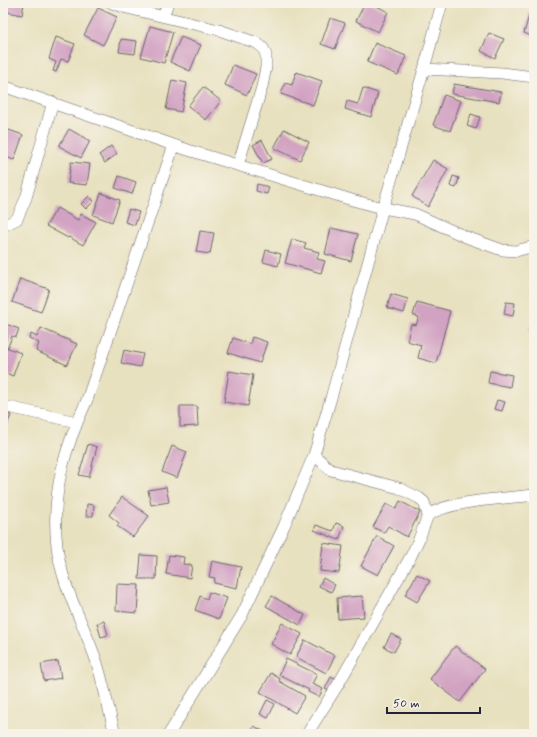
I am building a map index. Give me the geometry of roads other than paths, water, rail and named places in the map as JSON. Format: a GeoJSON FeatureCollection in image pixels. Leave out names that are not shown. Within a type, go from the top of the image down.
{"type":"FeatureCollection","features":[{"type":"Feature","properties":{"kind":"street"},"geometry":{"type":"LineString","coordinates":[[112,3],[240,37],[257,43],[263,48],[266,55],[266,67],[262,87],[238,165]]}},
{"type":"Feature","properties":{"kind":"street"},"geometry":{"type":"LineString","coordinates":[[163,16],[168,3]]}},
{"type":"Feature","properties":{"kind":"street"},"geometry":{"type":"LineString","coordinates":[[169,734],[242,616],[284,526],[314,455],[442,3]]}},
{"type":"Feature","properties":{"kind":"street"},"geometry":{"type":"LineString","coordinates":[[424,69],[502,73],[534,77]]}},
{"type":"Feature","properties":{"kind":"street"},"geometry":{"type":"LineString","coordinates":[[3,86],[174,145],[238,165],[352,200],[415,214],[466,237],[502,250],[516,251],[534,246]]}},
{"type":"Feature","properties":{"kind":"street"},"geometry":{"type":"LineString","coordinates":[[3,226],[17,219],[26,198],[53,102]]}},
{"type":"Feature","properties":{"kind":"street"},"geometry":{"type":"LineString","coordinates":[[115,734],[97,663],[64,575],[57,547],[55,510],[57,487],[63,461],[77,422],[88,400],[174,145]]}},
{"type":"Feature","properties":{"kind":"street"},"geometry":{"type":"LineString","coordinates":[[3,406],[77,422]]}},
{"type":"Feature","properties":{"kind":"street"},"geometry":{"type":"LineString","coordinates":[[314,455],[331,470],[398,488],[419,498],[424,502],[428,515]]}},
{"type":"Feature","properties":{"kind":"street"},"geometry":{"type":"LineString","coordinates":[[307,734],[339,683],[408,562],[428,515],[443,508],[472,502],[534,495]]}}]}
